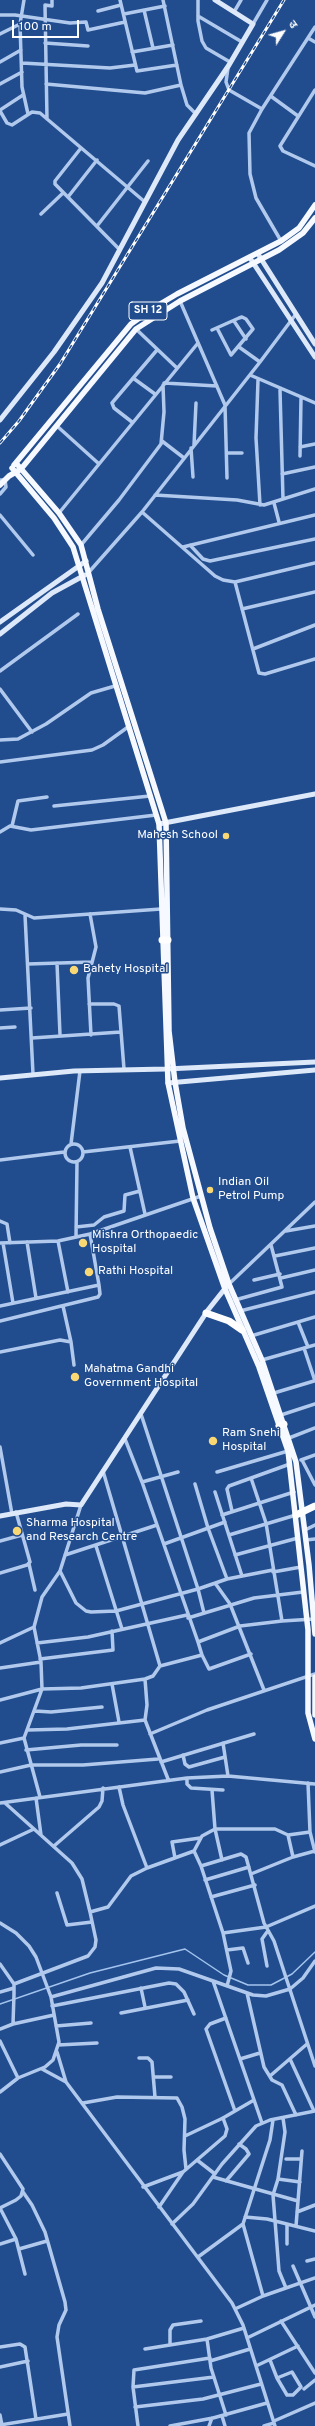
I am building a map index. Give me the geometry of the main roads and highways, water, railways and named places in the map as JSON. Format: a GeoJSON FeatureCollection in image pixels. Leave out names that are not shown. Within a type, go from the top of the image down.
{"type":"FeatureCollection","features":[{"type":"Feature","properties":{"kind":"highway"},"geometry":{"type":"LineString","coordinates":[[206,1313],[229,1322],[242,1330]]}},
{"type":"Feature","properties":{"kind":"highway"},"geometry":{"type":"LineString","coordinates":[[300,1514],[315,1506]]}},
{"type":"Feature","properties":{"kind":"main road","name":"SH 12"},"geometry":{"type":"LineString","coordinates":[[14,465],[131,324],[171,297],[281,241],[298,228],[315,206]]}},
{"type":"Feature","properties":{"kind":"main road","name":"SH 12"},"geometry":{"type":"LineString","coordinates":[[19,471],[136,329],[180,301],[254,265],[304,233],[315,218]]}},
{"type":"Feature","properties":{"kind":"main road"},"geometry":{"type":"LineString","coordinates":[[0,485],[14,465],[65,532],[73,547],[159,824],[161,909],[165,940],[172,1069],[184,1128],[201,1196],[233,1301]]}},
{"type":"Feature","properties":{"kind":"main road"},"geometry":{"type":"LineString","coordinates":[[5,479],[19,471]]}},
{"type":"Feature","properties":{"kind":"main road"},"geometry":{"type":"LineString","coordinates":[[19,471],[59,513],[81,545],[98,609],[166,823],[165,940],[166,1069],[168,1083],[193,1198],[225,1289],[233,1301],[248,1337],[281,1425],[288,1451],[296,1462],[294,1492],[305,1530],[312,1564],[315,1634]]}},
{"type":"Feature","properties":{"kind":"main road"},"geometry":{"type":"LineString","coordinates":[[238,1312],[242,1330],[262,1360],[281,1415],[281,1425],[289,1438],[296,1462],[300,1514],[298,1538],[309,1651],[307,1676],[308,1713],[315,1739]]}},
{"type":"Feature","properties":{"kind":"main road"},"geometry":{"type":"LineString","coordinates":[[315,1678],[315,1714]]}},
{"type":"Feature","properties":{"kind":"waterway"},"geometry":{"type":"LineString","coordinates":[[0,2004],[90,1973],[185,1949],[224,1975],[248,1985],[271,1985],[292,1974],[315,1952]]}},
{"type":"Feature","properties":{"kind":"railway"},"geometry":{"type":"LineString","coordinates":[[0,443],[19,421],[60,364],[284,0]]}},
{"type":"Feature","properties":{"kind":"place","name":"Mahesh School"},"geometry":{"type":"Point","coordinates":[226,836]}},
{"type":"Feature","properties":{"kind":"place","name":"Bahety Hospital"},"geometry":{"type":"Point","coordinates":[74,970]}},
{"type":"Feature","properties":{"kind":"place","name":"Indian Oil Petrol Pump"},"geometry":{"type":"Point","coordinates":[210,1190]}},
{"type":"Feature","properties":{"kind":"place","name":"Mishra Orthopaedic Hospital"},"geometry":{"type":"Point","coordinates":[83,1243]}},
{"type":"Feature","properties":{"kind":"place","name":"Rathi Hospital"},"geometry":{"type":"Point","coordinates":[89,1272]}},
{"type":"Feature","properties":{"kind":"place","name":"Mahatma Gandhi Government Hospital"},"geometry":{"type":"Point","coordinates":[75,1377]}},
{"type":"Feature","properties":{"kind":"place","name":"Ram Snehi Hospital"},"geometry":{"type":"Point","coordinates":[213,1441]}},
{"type":"Feature","properties":{"kind":"place","name":"Sharma Hospital and Research Centre"},"geometry":{"type":"Point","coordinates":[17,1531]}}]}
